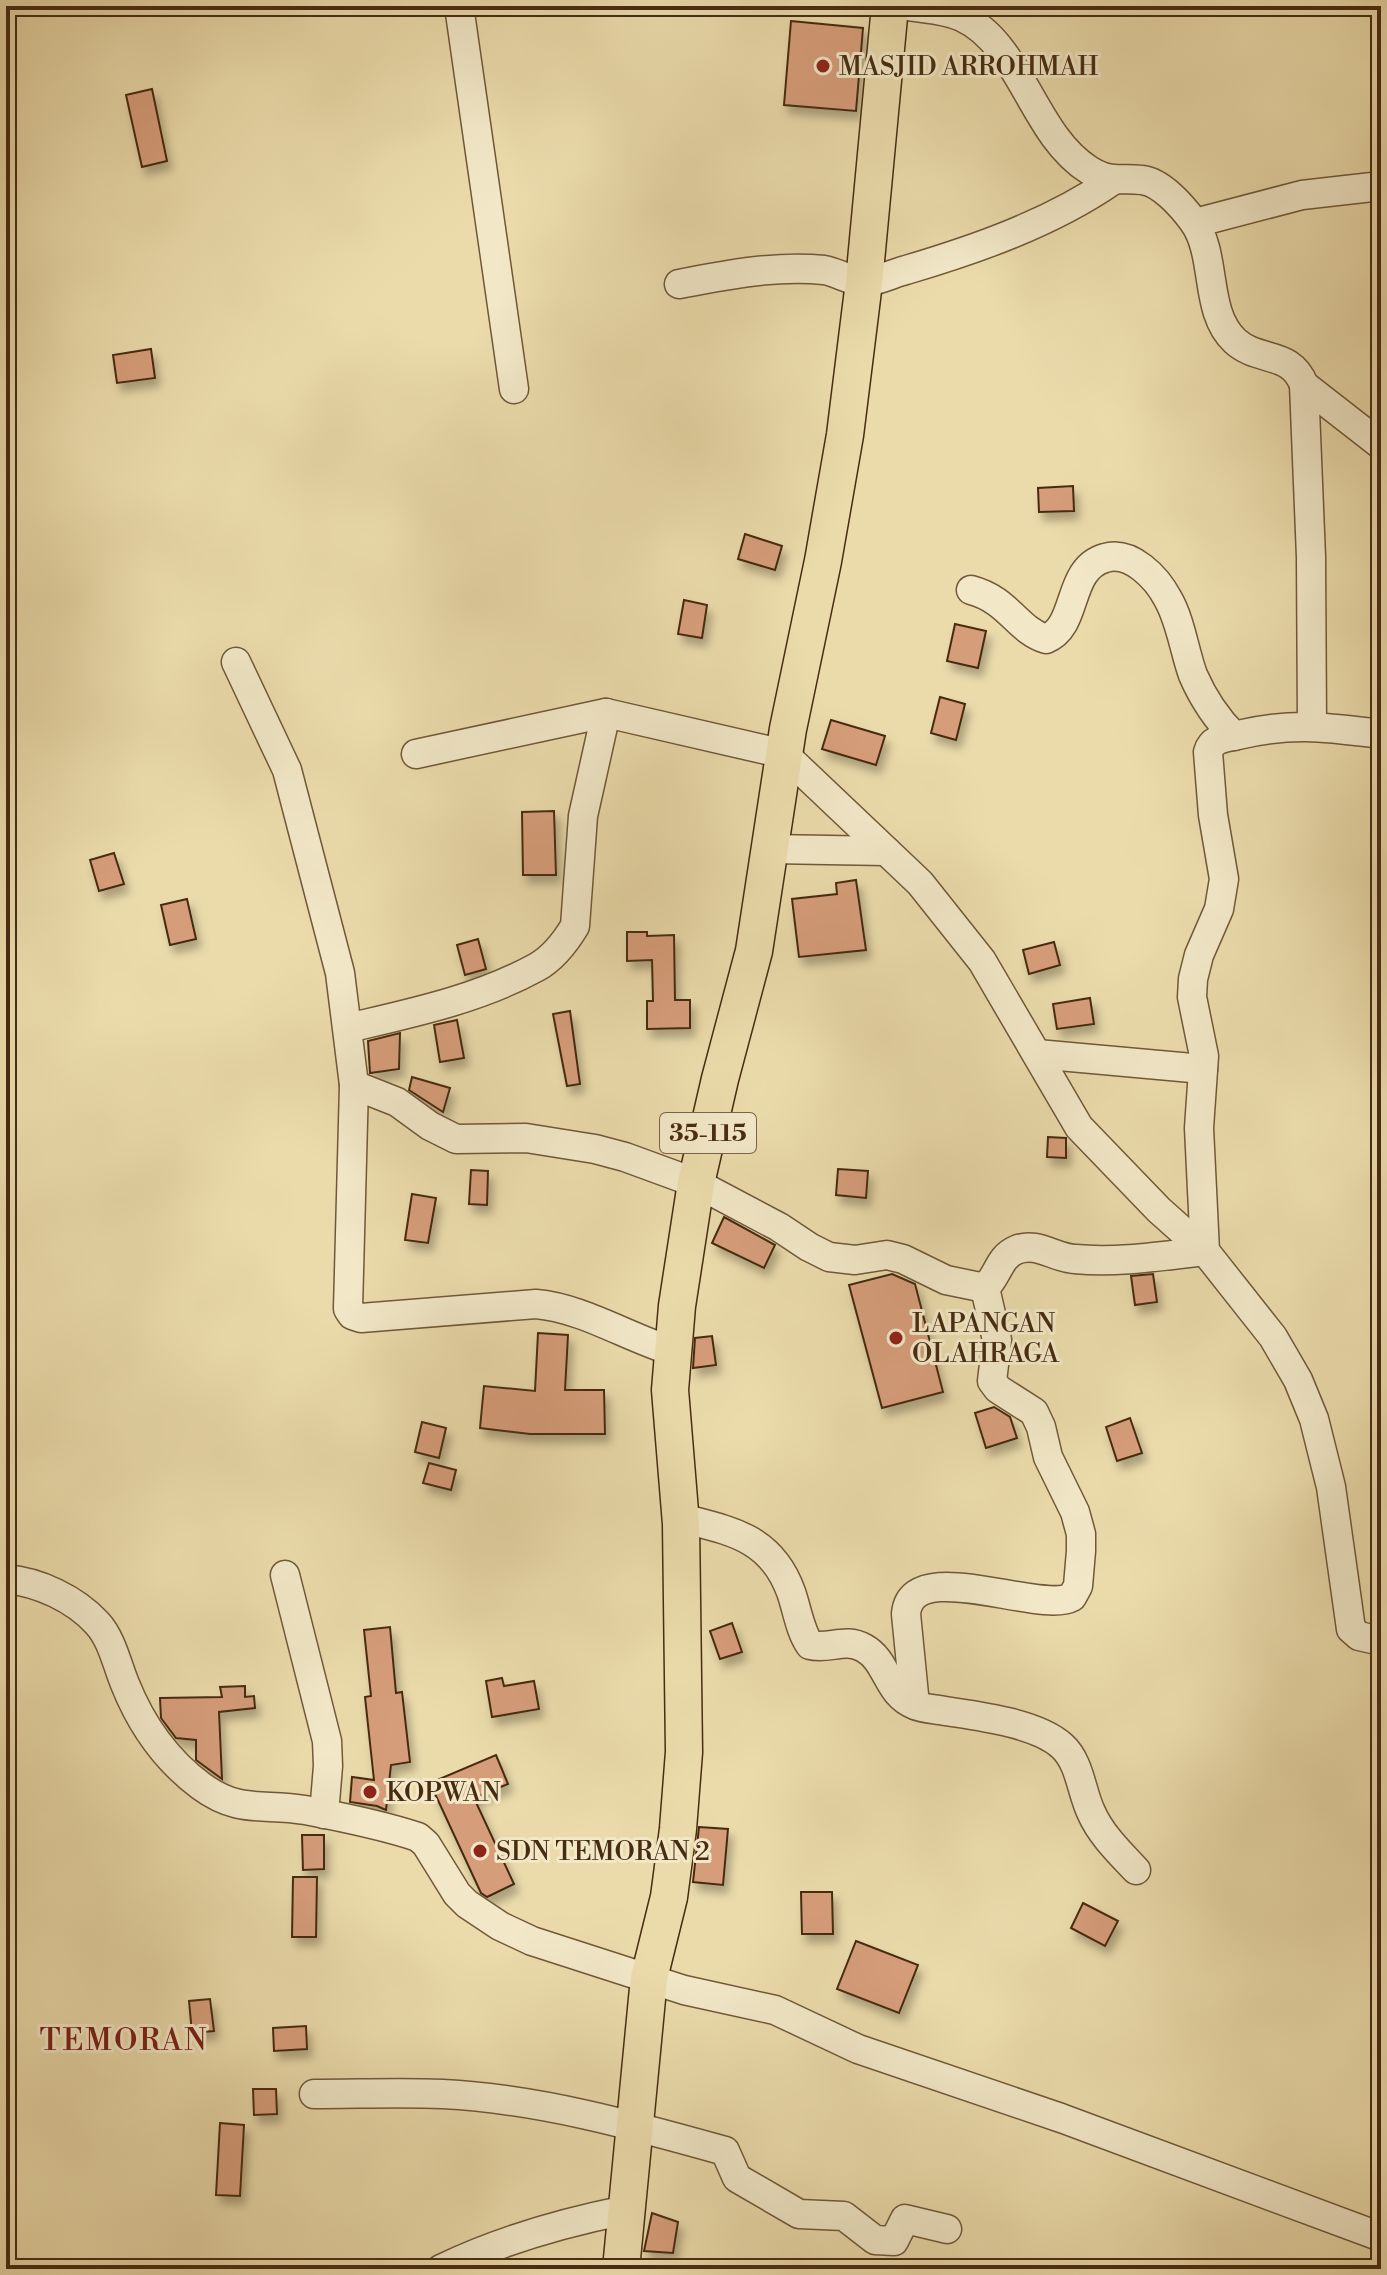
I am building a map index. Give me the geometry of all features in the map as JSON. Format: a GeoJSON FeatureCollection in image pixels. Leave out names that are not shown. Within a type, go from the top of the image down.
{"type":"FeatureCollection","features":[{"type":"Feature","properties":{"kind":"main road","name":"35-115"},"geometry":{"type":"LineString","coordinates":[[621,2269],[649,1978],[669,1897],[684,1752],[681,1518],[670,1390],[672,1351],[696,1183],[754,951],[784,754],[845,435],[864,282],[890,6]]}},
{"type":"Feature","properties":{"kind":"street"},"geometry":{"type":"LineString","coordinates":[[459,6],[514,389]]}},
{"type":"Feature","properties":{"kind":"street"},"geometry":{"type":"LineString","coordinates":[[908,6],[959,16],[976,25],[1009,64],[1062,146],[1089,170],[1112,181],[1142,180],[1155,184],[1195,223],[1216,306],[1226,330],[1236,342],[1254,352],[1291,364],[1299,371],[1304,385],[1311,557],[1312,726]]}},
{"type":"Feature","properties":{"kind":"street"},"geometry":{"type":"LineString","coordinates":[[679,284],[739,273],[793,270],[826,271],[864,282],[947,258],[1005,236],[1082,202],[1112,181]]}},
{"type":"Feature","properties":{"kind":"street"},"geometry":{"type":"LineString","coordinates":[[1195,223],[1302,195],[1381,186]]}},
{"type":"Feature","properties":{"kind":"street"},"geometry":{"type":"LineString","coordinates":[[1304,385],[1381,445]]}},
{"type":"Feature","properties":{"kind":"street"},"geometry":{"type":"LineString","coordinates":[[971,590],[988,594],[1032,633],[1046,639],[1058,633],[1075,589],[1088,569],[1104,558],[1115,557],[1137,564],[1160,586],[1169,600],[1202,693],[1217,718],[1234,736]]}},
{"type":"Feature","properties":{"kind":"street"},"geometry":{"type":"LineString","coordinates":[[236,662],[287,770],[340,973],[354,1085],[348,1309],[352,1315],[361,1318],[536,1304],[553,1306],[575,1311],[642,1342],[672,1351]]}},
{"type":"Feature","properties":{"kind":"street"},"geometry":{"type":"LineString","coordinates":[[348,1028],[449,1004],[539,966],[566,941],[575,926],[583,816],[606,713]]}},
{"type":"Feature","properties":{"kind":"street"},"geometry":{"type":"LineString","coordinates":[[416,754],[606,713],[784,754],[920,883],[982,961],[1079,1127],[1159,1210],[1205,1251],[1273,1337],[1298,1380],[1314,1419],[1331,1487],[1351,1629],[1359,1636],[1381,1641]]}},
{"type":"Feature","properties":{"kind":"street"},"geometry":{"type":"LineString","coordinates":[[1205,1251],[1199,1156],[1202,1040],[1192,997],[1199,955],[1219,909],[1224,879],[1213,815],[1208,752],[1213,741],[1268,728],[1312,726],[1381,734]]}},
{"type":"Feature","properties":{"kind":"street"},"geometry":{"type":"LineString","coordinates":[[770,849],[886,851]]}},
{"type":"Feature","properties":{"kind":"street"},"geometry":{"type":"LineString","coordinates":[[1037,1054],[1203,1069]]}},
{"type":"Feature","properties":{"kind":"street"},"geometry":{"type":"LineString","coordinates":[[354,1085],[397,1102],[430,1126],[456,1139],[526,1138],[595,1149],[696,1183],[829,1257],[855,1260],[887,1255],[903,1259],[946,1280],[985,1288]]}},
{"type":"Feature","properties":{"kind":"street"},"geometry":{"type":"LineString","coordinates":[[915,1705],[906,1605],[918,1592],[931,1587],[945,1587],[1055,1602],[1072,1597],[1078,1586],[1081,1551],[1079,1524],[1068,1493],[1048,1457],[1038,1418],[1025,1404],[998,1389],[992,1381],[997,1340],[985,1288],[1007,1255],[1029,1246],[1074,1259],[1120,1261],[1205,1251]]}},
{"type":"Feature","properties":{"kind":"street"},"geometry":{"type":"LineString","coordinates":[[681,1518],[739,1533],[771,1556],[788,1584],[810,1645],[823,1647],[844,1642],[865,1648],[876,1658],[896,1693],[915,1705],[996,1720],[1033,1731],[1062,1746],[1072,1758],[1091,1812],[1102,1831],[1136,1870]]}},
{"type":"Feature","properties":{"kind":"street"},"geometry":{"type":"LineString","coordinates":[[285,1575],[327,1741],[324,1814]]}},
{"type":"Feature","properties":{"kind":"street"},"geometry":{"type":"LineString","coordinates":[[6,1579],[63,1597],[98,1624],[106,1635],[125,1687],[144,1724],[176,1765],[202,1786],[233,1804],[324,1814],[418,1837],[426,1844],[457,1894],[500,1926],[573,1956],[684,1990],[775,2010],[858,2049],[1091,2129],[1381,2237]]}},
{"type":"Feature","properties":{"kind":"street"},"geometry":{"type":"LineString","coordinates":[[314,2094],[444,2094],[557,2108],[725,2151],[737,2178],[799,2214],[844,2216],[875,2240],[894,2241],[905,2219],[947,2229]]}},
{"type":"Feature","properties":{"kind":"street"},"geometry":{"type":"LineString","coordinates":[[441,2269],[501,2242],[626,2210]]}},
{"type":"Feature","properties":{"kind":"building","name":"MASJID ARROHMAH"},"geometry":{"type":"Polygon","coordinates":[[[791,21],[863,28],[856,111],[784,105],[791,21]]]}},
{"type":"Feature","properties":{"kind":"building"},"geometry":{"type":"Polygon","coordinates":[[[152,89],[167,161],[142,167],[126,95],[152,89]]]}},
{"type":"Feature","properties":{"kind":"building"},"geometry":{"type":"Polygon","coordinates":[[[151,349],[155,378],[117,383],[113,355],[151,349]]]}},
{"type":"Feature","properties":{"kind":"building"},"geometry":{"type":"Polygon","coordinates":[[[1073,486],[1074,511],[1039,512],[1038,488],[1073,486]]]}},
{"type":"Feature","properties":{"kind":"building"},"geometry":{"type":"Polygon","coordinates":[[[745,534],[782,546],[775,570],[738,559],[745,534]]]}},
{"type":"Feature","properties":{"kind":"building"},"geometry":{"type":"Polygon","coordinates":[[[684,600],[707,605],[702,638],[678,634],[684,600]]]}},
{"type":"Feature","properties":{"kind":"building"},"geometry":{"type":"Polygon","coordinates":[[[955,624],[986,631],[978,668],[947,661],[955,624]]]}},
{"type":"Feature","properties":{"kind":"building"},"geometry":{"type":"Polygon","coordinates":[[[940,697],[965,704],[956,740],[931,733],[940,697]]]}},
{"type":"Feature","properties":{"kind":"building"},"geometry":{"type":"Polygon","coordinates":[[[831,720],[885,736],[876,765],[822,749],[831,720]]]}},
{"type":"Feature","properties":{"kind":"building"},"geometry":{"type":"Polygon","coordinates":[[[554,811],[556,875],[523,875],[522,812],[554,811]]]}},
{"type":"Feature","properties":{"kind":"building"},"geometry":{"type":"Polygon","coordinates":[[[114,853],[124,884],[99,891],[90,860],[114,853]]]}},
{"type":"Feature","properties":{"kind":"building"},"geometry":{"type":"Polygon","coordinates":[[[856,880],[866,950],[799,957],[792,899],[837,894],[836,883],[856,880]]]}},
{"type":"Feature","properties":{"kind":"building"},"geometry":{"type":"Polygon","coordinates":[[[187,899],[196,939],[170,945],[161,905],[187,899]]]}},
{"type":"Feature","properties":{"kind":"building"},"geometry":{"type":"Polygon","coordinates":[[[627,932],[647,932],[647,936],[674,935],[675,1000],[690,1000],[690,1028],[647,1029],[647,1001],[653,1001],[652,960],[627,961],[627,932]]]}},
{"type":"Feature","properties":{"kind":"building"},"geometry":{"type":"Polygon","coordinates":[[[478,939],[486,969],[465,975],[457,945],[478,939]]]}},
{"type":"Feature","properties":{"kind":"building"},"geometry":{"type":"Polygon","coordinates":[[[1054,942],[1060,965],[1029,974],[1023,950],[1054,942]]]}},
{"type":"Feature","properties":{"kind":"building"},"geometry":{"type":"Polygon","coordinates":[[[1090,998],[1094,1024],[1057,1029],[1053,1004],[1090,998]]]}},
{"type":"Feature","properties":{"kind":"building"},"geometry":{"type":"Polygon","coordinates":[[[570,1011],[580,1084],[567,1086],[553,1014],[570,1011]]]}},
{"type":"Feature","properties":{"kind":"building"},"geometry":{"type":"Polygon","coordinates":[[[457,1020],[464,1058],[440,1062],[434,1025],[457,1020]]]}},
{"type":"Feature","properties":{"kind":"building"},"geometry":{"type":"Polygon","coordinates":[[[400,1033],[399,1069],[370,1073],[368,1041],[400,1033]]]}},
{"type":"Feature","properties":{"kind":"building"},"geometry":{"type":"Polygon","coordinates":[[[412,1077],[450,1088],[443,1112],[409,1090],[412,1077]]]}},
{"type":"Feature","properties":{"kind":"building"},"geometry":{"type":"Polygon","coordinates":[[[1048,1137],[1066,1138],[1066,1158],[1047,1157],[1048,1137]]]}},
{"type":"Feature","properties":{"kind":"building"},"geometry":{"type":"Polygon","coordinates":[[[838,1169],[868,1171],[866,1198],[836,1195],[838,1169]]]}},
{"type":"Feature","properties":{"kind":"building"},"geometry":{"type":"Polygon","coordinates":[[[471,1170],[488,1171],[487,1205],[469,1204],[471,1170]]]}},
{"type":"Feature","properties":{"kind":"building"},"geometry":{"type":"Polygon","coordinates":[[[412,1194],[436,1198],[428,1243],[405,1240],[412,1194]]]}},
{"type":"Feature","properties":{"kind":"building"},"geometry":{"type":"Polygon","coordinates":[[[724,1217],[775,1245],[764,1268],[712,1243],[724,1217]]]}},
{"type":"Feature","properties":{"kind":"building","name":"LAPANGAN OLAHRAGA"},"geometry":{"type":"Polygon","coordinates":[[[892,1274],[915,1284],[943,1392],[882,1408],[849,1285],[892,1274]]]}},
{"type":"Feature","properties":{"kind":"building"},"geometry":{"type":"Polygon","coordinates":[[[1153,1274],[1157,1302],[1135,1305],[1131,1276],[1153,1274]]]}},
{"type":"Feature","properties":{"kind":"building"},"geometry":{"type":"Polygon","coordinates":[[[538,1333],[568,1335],[565,1390],[604,1390],[605,1434],[530,1434],[480,1428],[484,1386],[535,1391],[538,1333]]]}},
{"type":"Feature","properties":{"kind":"building"},"geometry":{"type":"Polygon","coordinates":[[[712,1336],[716,1365],[693,1368],[695,1338],[712,1336]]]}},
{"type":"Feature","properties":{"kind":"building"},"geometry":{"type":"Polygon","coordinates":[[[994,1407],[1010,1417],[1017,1438],[986,1448],[975,1413],[994,1407]]]}},
{"type":"Feature","properties":{"kind":"building"},"geometry":{"type":"Polygon","coordinates":[[[1130,1418],[1142,1453],[1117,1461],[1106,1427],[1130,1418]]]}},
{"type":"Feature","properties":{"kind":"building"},"geometry":{"type":"Polygon","coordinates":[[[422,1422],[446,1428],[439,1458],[415,1452],[422,1422]]]}},
{"type":"Feature","properties":{"kind":"building"},"geometry":{"type":"Polygon","coordinates":[[[429,1463],[456,1470],[451,1490],[423,1483],[429,1463]]]}},
{"type":"Feature","properties":{"kind":"building"},"geometry":{"type":"Polygon","coordinates":[[[732,1623],[742,1652],[720,1659],[710,1631],[732,1623]]]}},
{"type":"Feature","properties":{"kind":"building"},"geometry":{"type":"Polygon","coordinates":[[[390,1627],[396,1693],[402,1692],[410,1762],[391,1765],[386,1810],[350,1802],[352,1777],[374,1780],[365,1697],[371,1696],[364,1630],[390,1627]]]}},
{"type":"Feature","properties":{"kind":"building"},"geometry":{"type":"Polygon","coordinates":[[[502,1678],[504,1686],[534,1681],[539,1709],[492,1717],[486,1681],[502,1678]]]}},
{"type":"Feature","properties":{"kind":"building"},"geometry":{"type":"Polygon","coordinates":[[[245,1686],[245,1697],[254,1696],[255,1708],[219,1712],[222,1779],[196,1760],[196,1740],[176,1738],[161,1718],[160,1698],[222,1697],[220,1687],[245,1686]]]}},
{"type":"Feature","properties":{"kind":"building"},"geometry":{"type":"Polygon","coordinates":[[[496,1755],[508,1784],[474,1798],[514,1884],[487,1897],[481,1893],[430,1783],[496,1755]]]}},
{"type":"Feature","properties":{"kind":"building"},"geometry":{"type":"Polygon","coordinates":[[[699,1827],[728,1829],[723,1885],[693,1882],[699,1827]]]}},
{"type":"Feature","properties":{"kind":"building"},"geometry":{"type":"Polygon","coordinates":[[[302,1835],[324,1835],[324,1869],[303,1870],[302,1835]]]}},
{"type":"Feature","properties":{"kind":"building"},"geometry":{"type":"Polygon","coordinates":[[[293,1877],[317,1877],[316,1937],[292,1937],[293,1877]]]}},
{"type":"Feature","properties":{"kind":"building"},"geometry":{"type":"Polygon","coordinates":[[[801,1892],[832,1892],[833,1934],[802,1934],[801,1892]]]}},
{"type":"Feature","properties":{"kind":"building"},"geometry":{"type":"Polygon","coordinates":[[[1083,1903],[1118,1921],[1105,1946],[1071,1928],[1083,1903]]]}},
{"type":"Feature","properties":{"kind":"building"},"geometry":{"type":"Polygon","coordinates":[[[856,1941],[918,1965],[899,2013],[837,1989],[856,1941]]]}},
{"type":"Feature","properties":{"kind":"building"},"geometry":{"type":"Polygon","coordinates":[[[210,1999],[214,2031],[192,2033],[189,2001],[210,1999]]]}},
{"type":"Feature","properties":{"kind":"building"},"geometry":{"type":"Polygon","coordinates":[[[306,2026],[307,2049],[274,2051],[273,2028],[306,2026]]]}},
{"type":"Feature","properties":{"kind":"building"},"geometry":{"type":"Polygon","coordinates":[[[253,2089],[276,2089],[277,2114],[254,2115],[253,2089]]]}},
{"type":"Feature","properties":{"kind":"building"},"geometry":{"type":"Polygon","coordinates":[[[220,2123],[244,2125],[240,2196],[216,2195],[220,2123]]]}},
{"type":"Feature","properties":{"kind":"building"},"geometry":{"type":"Polygon","coordinates":[[[652,2213],[678,2222],[673,2253],[644,2251],[652,2213]]]}},
{"type":"Feature","properties":{"kind":"place","name":"MASJID ARROHMAH"},"geometry":{"type":"Point","coordinates":[823,66]}},
{"type":"Feature","properties":{"kind":"place","name":"LAPANGAN OLAHRAGA"},"geometry":{"type":"Point","coordinates":[896,1338]}},
{"type":"Feature","properties":{"kind":"place","name":"KOPWAN"},"geometry":{"type":"Point","coordinates":[370,1792]}},
{"type":"Feature","properties":{"kind":"place","name":"SDN TEMORAN 2"},"geometry":{"type":"Point","coordinates":[480,1851]}},
{"type":"Feature","properties":{"kind":"district","name":"TEMORAN"},"geometry":{"type":"Point","coordinates":[124,2040]}}]}
